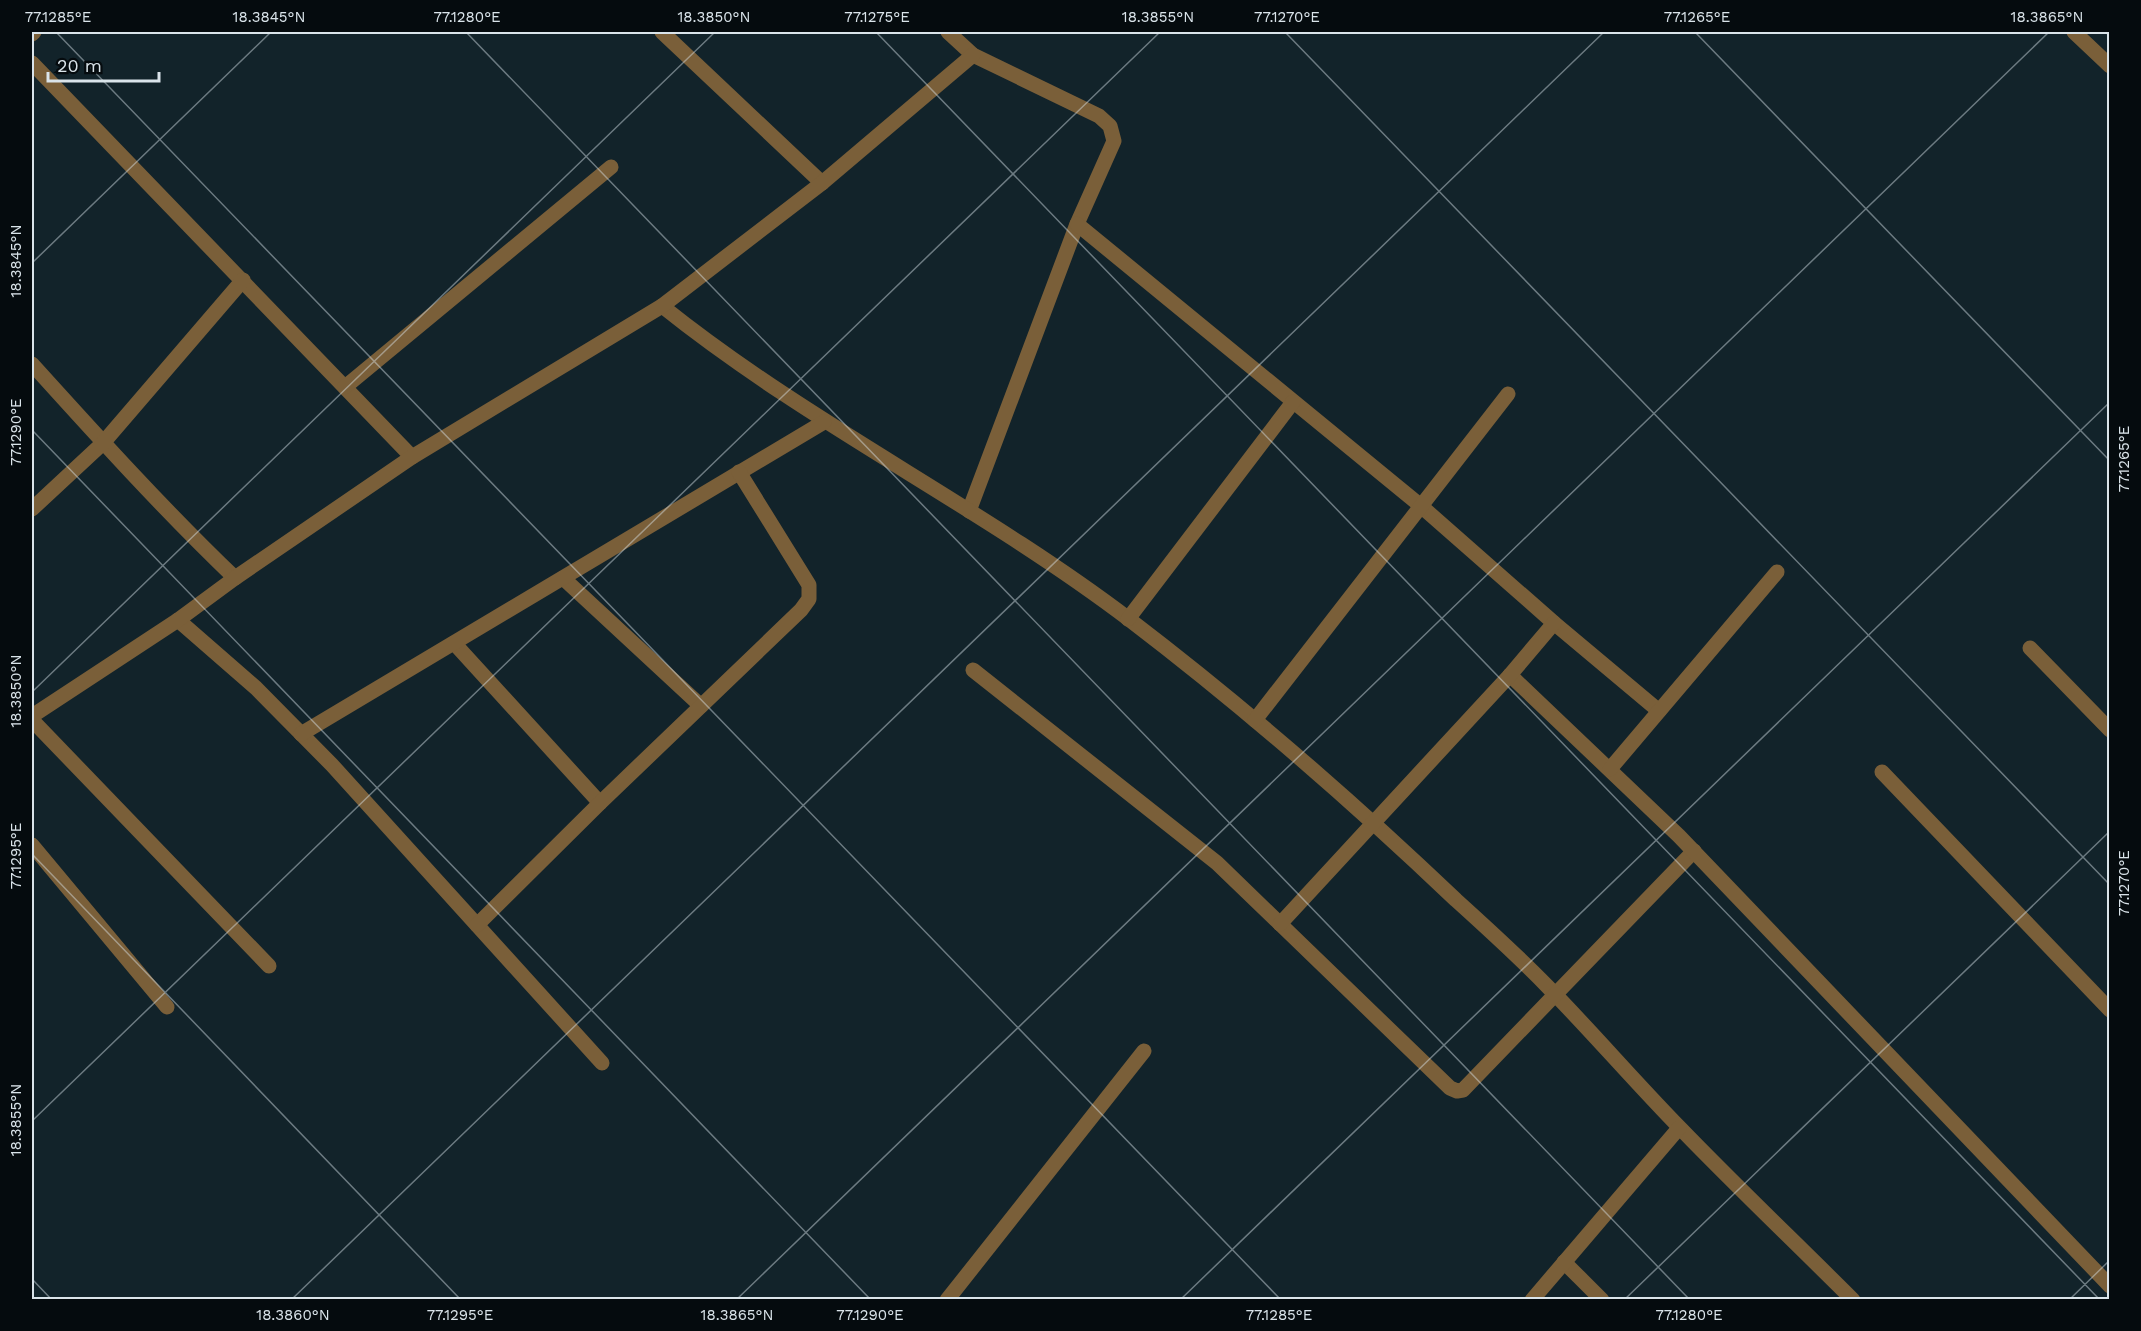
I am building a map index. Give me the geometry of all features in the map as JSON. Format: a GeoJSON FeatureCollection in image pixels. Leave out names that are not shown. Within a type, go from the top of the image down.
{"type":"FeatureCollection","features":[{"type":"Feature","properties":{"kind":"street"},"geometry":{"type":"LineString","coordinates":[[662,32],[822,183]]}},
{"type":"Feature","properties":{"kind":"street"},"geometry":{"type":"LineString","coordinates":[[948,32],[973,55],[1099,116],[1110,126],[1114,141],[1077,224],[969,511]]}},
{"type":"Feature","properties":{"kind":"street"},"geometry":{"type":"LineString","coordinates":[[2074,32],[2109,66]]}},
{"type":"Feature","properties":{"kind":"street"},"geometry":{"type":"LineString","coordinates":[[269,966],[32,718],[178,620],[235,578],[412,457],[662,306],[822,183],[973,55]]}},
{"type":"Feature","properties":{"kind":"street"},"geometry":{"type":"LineString","coordinates":[[32,63],[412,457]]}},
{"type":"Feature","properties":{"kind":"street"},"geometry":{"type":"LineString","coordinates":[[345,387],[611,166]]}},
{"type":"Feature","properties":{"kind":"street"},"geometry":{"type":"LineString","coordinates":[[1077,224],[1421,506],[1554,623],[1659,711]]}},
{"type":"Feature","properties":{"kind":"street"},"geometry":{"type":"LineString","coordinates":[[32,509],[103,443],[243,280]]}},
{"type":"Feature","properties":{"kind":"street"},"geometry":{"type":"LineString","coordinates":[[662,306],[713,346],[824,422],[889,459],[1034,553],[1128,619],[1256,720],[1374,822],[1555,995],[1680,1128],[1853,1299]]}},
{"type":"Feature","properties":{"kind":"street"},"geometry":{"type":"LineString","coordinates":[[32,364],[103,443],[235,578]]}},
{"type":"Feature","properties":{"kind":"street"},"geometry":{"type":"LineString","coordinates":[[1256,720],[1508,394]]}},
{"type":"Feature","properties":{"kind":"street"},"geometry":{"type":"LineString","coordinates":[[1128,619],[1293,402]]}},
{"type":"Feature","properties":{"kind":"street"},"geometry":{"type":"LineString","coordinates":[[301,734],[824,422]]}},
{"type":"Feature","properties":{"kind":"street"},"geometry":{"type":"LineString","coordinates":[[477,925],[801,610],[809,599],[809,585],[739,472]]}},
{"type":"Feature","properties":{"kind":"street"},"geometry":{"type":"LineString","coordinates":[[1610,769],[1777,572]]}},
{"type":"Feature","properties":{"kind":"street"},"geometry":{"type":"LineString","coordinates":[[563,578],[701,706]]}},
{"type":"Feature","properties":{"kind":"street"},"geometry":{"type":"LineString","coordinates":[[178,620],[256,688],[332,765],[602,1063]]}},
{"type":"Feature","properties":{"kind":"street"},"geometry":{"type":"LineString","coordinates":[[1280,924],[1510,675],[1554,623]]}},
{"type":"Feature","properties":{"kind":"street"},"geometry":{"type":"LineString","coordinates":[[454,643],[600,803]]}},
{"type":"Feature","properties":{"kind":"street"},"geometry":{"type":"LineString","coordinates":[[2030,648],[2109,730]]}},
{"type":"Feature","properties":{"kind":"street"},"geometry":{"type":"LineString","coordinates":[[973,670],[1217,863],[1450,1088],[1457,1091],[1463,1090],[1694,851]]}},
{"type":"Feature","properties":{"kind":"street"},"geometry":{"type":"LineString","coordinates":[[1510,675],[1694,851],[2109,1286]]}},
{"type":"Feature","properties":{"kind":"street"},"geometry":{"type":"LineString","coordinates":[[1882,772],[2109,1010]]}},
{"type":"Feature","properties":{"kind":"street"},"geometry":{"type":"LineString","coordinates":[[32,845],[167,1007]]}},
{"type":"Feature","properties":{"kind":"street"},"geometry":{"type":"LineString","coordinates":[[947,1299],[1144,1051]]}},
{"type":"Feature","properties":{"kind":"street"},"geometry":{"type":"LineString","coordinates":[[1532,1299],[1680,1128]]}},
{"type":"Feature","properties":{"kind":"street"},"geometry":{"type":"LineString","coordinates":[[1564,1262],[1602,1299]]}}]}
